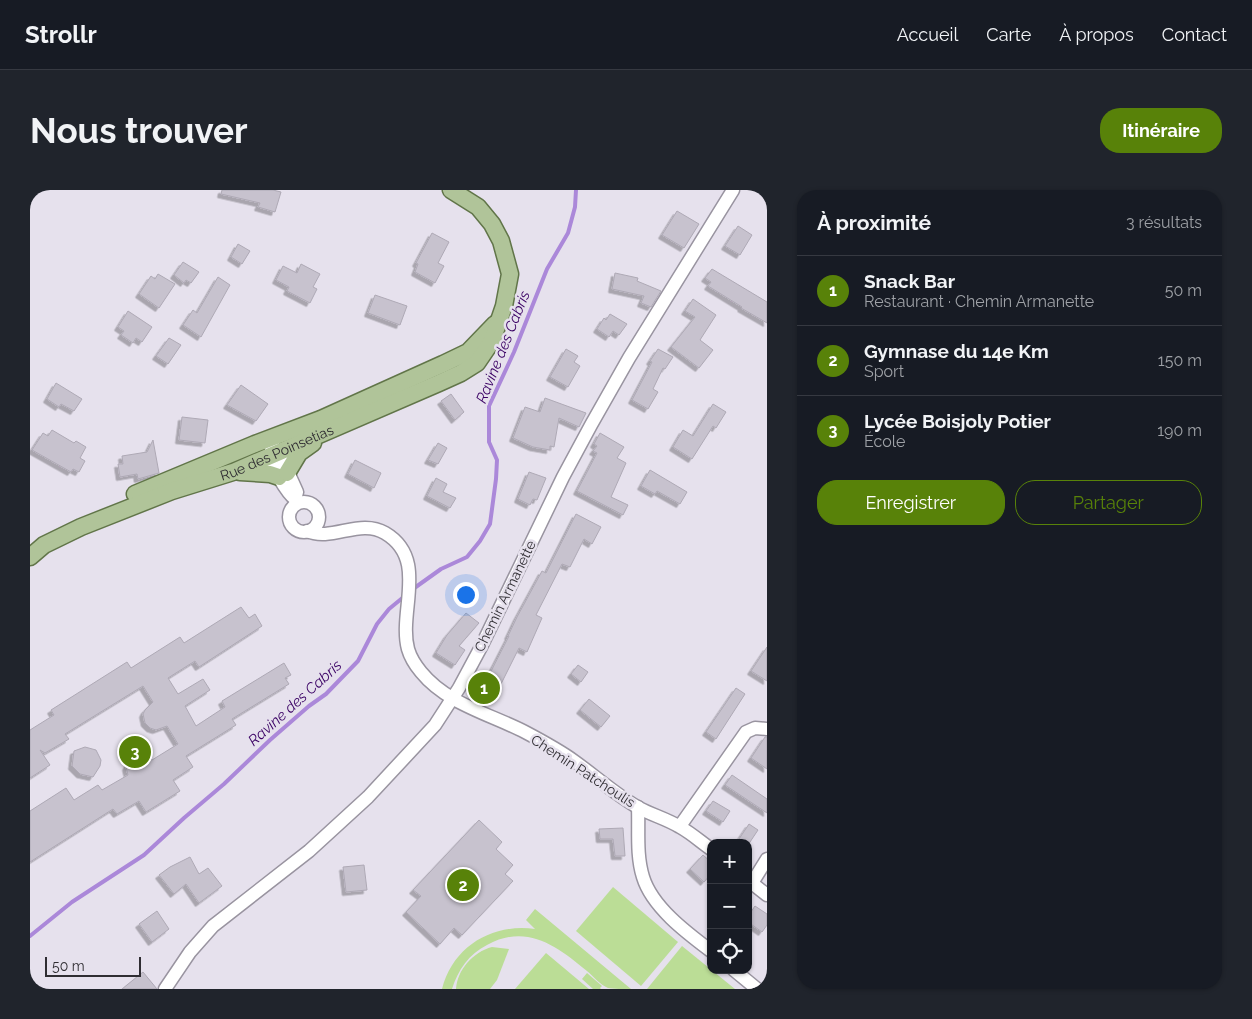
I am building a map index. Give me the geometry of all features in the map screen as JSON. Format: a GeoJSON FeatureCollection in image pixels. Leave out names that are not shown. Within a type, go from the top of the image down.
{"type":"FeatureCollection","features":[{"type":"Feature","properties":{"kind":"main road","name":"Rue des Poinsetias"},"geometry":{"type":"LineString","coordinates":[[30,557],[44,545],[81,527],[172,491],[233,472],[274,452],[336,428],[461,373],[477,363],[492,341],[504,306],[510,274],[501,241],[492,224],[478,207],[451,190]]}},
{"type":"Feature","properties":{"kind":"main road","name":"Rue des Poinsetias"},"geometry":{"type":"LineString","coordinates":[[30,542],[46,531],[321,418],[443,364],[468,352],[498,321]]}},
{"type":"Feature","properties":{"kind":"main road"},"geometry":{"type":"LineString","coordinates":[[233,472],[283,475],[299,453],[336,428]]}},
{"type":"Feature","properties":{"kind":"street","name":"Chemin Armanette"},"geometry":{"type":"LineString","coordinates":[[165,989],[190,952],[213,926],[309,851],[368,797],[434,725],[481,647],[590,426],[634,350],[733,190]]}},
{"type":"Feature","properties":{"kind":"street"},"geometry":{"type":"LineString","coordinates":[[274,452],[280,440],[309,428],[321,418]]}},
{"type":"Feature","properties":{"kind":"street"},"geometry":{"type":"LineString","coordinates":[[255,444],[274,452],[288,494],[296,501],[311,503],[318,510],[320,516],[318,524],[307,531]]}},
{"type":"Feature","properties":{"kind":"street"},"geometry":{"type":"LineString","coordinates":[[296,501],[289,514],[291,524],[299,531],[315,534],[336,534],[347,530]]}},
{"type":"Feature","properties":{"kind":"street"},"geometry":{"type":"LineString","coordinates":[[320,516],[333,526],[347,530]]}},
{"type":"Feature","properties":{"kind":"street","name":"Chemin Patchoulis"},"geometry":{"type":"LineString","coordinates":[[347,530],[358,528],[384,532],[396,542],[402,551],[410,571],[406,632],[408,650],[420,671],[430,682],[452,698],[509,724],[572,759],[638,807],[680,826],[707,846]]}},
{"type":"Feature","properties":{"kind":"street"},"geometry":{"type":"LineString","coordinates":[[680,826],[746,732],[755,728],[767,729]]}},
{"type":"Feature","properties":{"kind":"street"},"geometry":{"type":"LineString","coordinates":[[638,807],[639,857],[643,878],[655,899],[676,923],[707,949]]}},
{"type":"Feature","properties":{"kind":"street"},"geometry":{"type":"LineString","coordinates":[[752,878],[767,859]]}},
{"type":"Feature","properties":{"kind":"street"},"geometry":{"type":"LineString","coordinates":[[752,883],[767,894]]}},
{"type":"Feature","properties":{"kind":"street"},"geometry":{"type":"LineString","coordinates":[[739,974],[757,989]]}},
{"type":"Feature","properties":{"kind":"green space"},"geometry":{"type":"Polygon","coordinates":[[[613,887],[678,942],[641,986],[576,931],[613,887]]]}},
{"type":"Feature","properties":{"kind":"green space"},"geometry":{"type":"Polygon","coordinates":[[[535,909],[631,989],[605,987],[576,962],[553,946],[541,940],[515,936],[487,945],[475,953],[457,975],[452,989],[442,989],[447,974],[455,961],[477,941],[490,934],[504,930],[519,928],[535,929],[526,920],[535,909]]]}},
{"type":"Feature","properties":{"kind":"green space"},"geometry":{"type":"Polygon","coordinates":[[[682,946],[707,966],[707,974],[717,974],[735,989],[647,989],[682,946]]]}},
{"type":"Feature","properties":{"kind":"green space"},"geometry":{"type":"Polygon","coordinates":[[[492,947],[509,949],[497,980],[490,989],[456,989],[459,975],[467,963],[478,953],[492,947]]]}},
{"type":"Feature","properties":{"kind":"green space"},"geometry":{"type":"Polygon","coordinates":[[[546,953],[589,989],[515,989],[546,953]]]}},
{"type":"Feature","properties":{"kind":"green space"},"geometry":{"type":"Polygon","coordinates":[[[587,973],[602,986],[601,989],[593,989],[582,979],[587,973]]]}},
{"type":"Feature","properties":{"kind":"building"},"geometry":{"type":"Polygon","coordinates":[[[222,190],[273,190],[281,192],[275,212],[258,207],[260,203],[221,194],[222,190]]]}},
{"type":"Feature","properties":{"kind":"building"},"geometry":{"type":"Polygon","coordinates":[[[677,211],[699,224],[684,248],[662,235],[677,211]]]}},
{"type":"Feature","properties":{"kind":"building"},"geometry":{"type":"Polygon","coordinates":[[[738,226],[752,235],[740,255],[725,246],[738,226]]]}},
{"type":"Feature","properties":{"kind":"building"},"geometry":{"type":"Polygon","coordinates":[[[432,233],[449,242],[438,263],[444,266],[435,283],[415,272],[418,264],[416,263],[432,233]]]}},
{"type":"Feature","properties":{"kind":"building"},"geometry":{"type":"Polygon","coordinates":[[[238,244],[250,251],[242,264],[231,257],[238,244]]]}},
{"type":"Feature","properties":{"kind":"building"},"geometry":{"type":"Polygon","coordinates":[[[183,262],[199,272],[191,283],[186,280],[184,283],[174,275],[183,262]]]}},
{"type":"Feature","properties":{"kind":"building"},"geometry":{"type":"Polygon","coordinates":[[[301,264],[320,274],[313,287],[317,289],[310,303],[287,291],[289,287],[276,280],[283,266],[297,273],[301,264]]]}},
{"type":"Feature","properties":{"kind":"building"},"geometry":{"type":"Polygon","coordinates":[[[712,269],[767,302],[767,323],[708,286],[711,282],[705,278],[712,269]]]}},
{"type":"Feature","properties":{"kind":"building"},"geometry":{"type":"Polygon","coordinates":[[[615,273],[638,278],[637,281],[661,291],[651,307],[641,303],[644,296],[612,289],[615,273]]]}},
{"type":"Feature","properties":{"kind":"building"},"geometry":{"type":"Polygon","coordinates":[[[158,274],[175,284],[159,308],[139,294],[151,276],[155,279],[158,274]]]}},
{"type":"Feature","properties":{"kind":"building"},"geometry":{"type":"Polygon","coordinates":[[[218,277],[230,285],[201,337],[183,325],[193,310],[197,313],[218,277]]]}},
{"type":"Feature","properties":{"kind":"building"},"geometry":{"type":"Polygon","coordinates":[[[375,295],[407,306],[400,325],[368,313],[375,295]]]}},
{"type":"Feature","properties":{"kind":"building"},"geometry":{"type":"Polygon","coordinates":[[[693,299],[716,315],[700,340],[713,350],[699,368],[671,347],[695,317],[685,311],[693,299]]]}},
{"type":"Feature","properties":{"kind":"building"},"geometry":{"type":"Polygon","coordinates":[[[128,311],[152,327],[142,342],[136,338],[133,343],[121,335],[124,331],[118,327],[128,311]]]}},
{"type":"Feature","properties":{"kind":"building"},"geometry":{"type":"Polygon","coordinates":[[[610,314],[627,324],[619,335],[613,331],[609,337],[597,329],[604,318],[606,320],[610,314]]]}},
{"type":"Feature","properties":{"kind":"building"},"geometry":{"type":"Polygon","coordinates":[[[169,338],[181,345],[168,364],[156,356],[169,338]]]}},
{"type":"Feature","properties":{"kind":"building"},"geometry":{"type":"Polygon","coordinates":[[[566,349],[578,356],[574,362],[580,366],[568,387],[550,377],[566,349]]]}},
{"type":"Feature","properties":{"kind":"building"},"geometry":{"type":"Polygon","coordinates":[[[658,349],[673,357],[665,369],[663,368],[653,389],[658,392],[648,409],[632,400],[652,362],[650,361],[658,349]]]}},
{"type":"Feature","properties":{"kind":"building"},"geometry":{"type":"Polygon","coordinates":[[[56,383],[82,399],[74,411],[61,404],[59,407],[47,399],[56,383]]]}},
{"type":"Feature","properties":{"kind":"building"},"geometry":{"type":"Polygon","coordinates":[[[241,385],[268,404],[256,421],[227,405],[241,385]]]}},
{"type":"Feature","properties":{"kind":"building"},"geometry":{"type":"Polygon","coordinates":[[[451,394],[464,412],[455,420],[441,401],[451,394]]]}},
{"type":"Feature","properties":{"kind":"building"},"geometry":{"type":"Polygon","coordinates":[[[545,398],[586,413],[579,427],[559,418],[554,447],[550,446],[550,450],[533,447],[513,438],[525,407],[540,412],[545,398]]]}},
{"type":"Feature","properties":{"kind":"building"},"geometry":{"type":"Polygon","coordinates":[[[713,404],[726,412],[716,428],[713,426],[692,459],[673,447],[683,430],[693,436],[713,404]]]}},
{"type":"Feature","properties":{"kind":"building"},"geometry":{"type":"Polygon","coordinates":[[[182,417],[208,420],[205,443],[179,440],[182,417]]]}},
{"type":"Feature","properties":{"kind":"building"},"geometry":{"type":"Polygon","coordinates":[[[52,430],[74,443],[76,441],[86,447],[80,458],[85,461],[79,472],[73,469],[71,472],[32,450],[43,433],[48,436],[52,430]]]}},
{"type":"Feature","properties":{"kind":"building"},"geometry":{"type":"Polygon","coordinates":[[[600,433],[624,447],[617,458],[626,463],[611,497],[628,505],[623,515],[577,491],[597,453],[593,451],[597,446],[594,444],[600,433]]]}},
{"type":"Feature","properties":{"kind":"building"},"geometry":{"type":"Polygon","coordinates":[[[153,440],[159,473],[138,479],[137,474],[120,477],[118,464],[123,464],[122,456],[147,452],[153,440]]]}},
{"type":"Feature","properties":{"kind":"building"},"geometry":{"type":"Polygon","coordinates":[[[438,443],[447,448],[438,464],[428,460],[438,443]]]}},
{"type":"Feature","properties":{"kind":"building"},"geometry":{"type":"Polygon","coordinates":[[[355,460],[381,473],[374,488],[348,474],[355,460]]]}},
{"type":"Feature","properties":{"kind":"building"},"geometry":{"type":"Polygon","coordinates":[[[650,470],[687,492],[680,504],[657,491],[655,494],[641,486],[650,470]]]}},
{"type":"Feature","properties":{"kind":"building"},"geometry":{"type":"Polygon","coordinates":[[[529,472],[546,478],[537,500],[533,499],[530,505],[518,499],[529,472]]]}},
{"type":"Feature","properties":{"kind":"building"},"geometry":{"type":"Polygon","coordinates":[[[436,478],[447,484],[443,492],[456,498],[450,508],[427,496],[436,478]]]}},
{"type":"Feature","properties":{"kind":"building"},"geometry":{"type":"Polygon","coordinates":[[[576,514],[601,527],[592,544],[584,539],[570,567],[562,564],[536,615],[542,618],[527,652],[519,648],[496,694],[484,688],[486,681],[517,617],[542,571],[546,573],[576,514]]]}},
{"type":"Feature","properties":{"kind":"building"},"geometry":{"type":"Polygon","coordinates":[[[241,607],[249,618],[255,614],[262,626],[199,667],[195,661],[168,678],[178,694],[203,679],[210,690],[185,706],[196,726],[225,707],[222,701],[284,663],[291,675],[285,678],[289,684],[232,719],[236,725],[186,756],[193,767],[173,780],[180,791],[146,812],[139,801],[117,814],[113,809],[30,862],[30,811],[66,788],[74,800],[98,785],[102,790],[128,775],[126,767],[131,758],[136,755],[143,755],[152,760],[178,744],[167,726],[156,730],[150,728],[145,723],[143,714],[153,702],[143,686],[65,734],[69,739],[45,753],[40,750],[50,765],[30,778],[30,730],[54,715],[51,710],[127,662],[131,668],[180,637],[184,643],[241,607]]]}},
{"type":"Feature","properties":{"kind":"building"},"geometry":{"type":"Polygon","coordinates":[[[466,613],[479,623],[459,646],[465,650],[455,665],[436,653],[447,635],[466,613]]]}},
{"type":"Feature","properties":{"kind":"building"},"geometry":{"type":"Polygon","coordinates":[[[767,647],[767,681],[751,671],[767,647]]]}},
{"type":"Feature","properties":{"kind":"building"},"geometry":{"type":"Polygon","coordinates":[[[578,665],[588,672],[581,682],[571,674],[578,665]]]}},
{"type":"Feature","properties":{"kind":"building"},"geometry":{"type":"Polygon","coordinates":[[[736,688],[745,694],[716,739],[706,732],[736,688]]]}},
{"type":"Feature","properties":{"kind":"building"},"geometry":{"type":"Polygon","coordinates":[[[589,699],[610,716],[601,727],[580,710],[589,699]]]}},
{"type":"Feature","properties":{"kind":"building"},"geometry":{"type":"Polygon","coordinates":[[[765,737],[767,737],[767,769],[751,758],[765,737]]]}},
{"type":"Feature","properties":{"kind":"building"},"geometry":{"type":"Polygon","coordinates":[[[85,747],[96,750],[101,760],[100,766],[93,777],[80,774],[72,766],[74,751],[85,747]]]}},
{"type":"Feature","properties":{"kind":"building"},"geometry":{"type":"Polygon","coordinates":[[[732,775],[767,799],[767,813],[725,785],[732,775]]]}},
{"type":"Feature","properties":{"kind":"building"},"geometry":{"type":"Polygon","coordinates":[[[713,801],[730,811],[723,822],[706,811],[713,801]]]}},
{"type":"Feature","properties":{"kind":"building"},"geometry":{"type":"Polygon","coordinates":[[[479,820],[502,842],[496,849],[513,865],[505,874],[513,881],[462,935],[454,928],[440,944],[406,912],[421,896],[413,890],[479,820]]]}},
{"type":"Feature","properties":{"kind":"building"},"geometry":{"type":"Polygon","coordinates":[[[749,824],[758,830],[752,839],[739,839],[749,824]]]}},
{"type":"Feature","properties":{"kind":"building"},"geometry":{"type":"Polygon","coordinates":[[[623,828],[625,856],[615,856],[613,839],[600,839],[599,829],[623,828]]]}},
{"type":"Feature","properties":{"kind":"building"},"geometry":{"type":"Polygon","coordinates":[[[703,855],[707,858],[707,879],[704,882],[690,869],[703,855]]]}},
{"type":"Feature","properties":{"kind":"building"},"geometry":{"type":"Polygon","coordinates":[[[190,857],[199,874],[208,868],[222,886],[199,903],[186,884],[174,894],[159,875],[190,857]]]}},
{"type":"Feature","properties":{"kind":"building"},"geometry":{"type":"Polygon","coordinates":[[[364,865],[367,890],[346,892],[343,867],[364,865]]]}},
{"type":"Feature","properties":{"kind":"building"},"geometry":{"type":"Polygon","coordinates":[[[755,906],[767,914],[767,925],[762,932],[752,925],[752,910],[755,906]]]}},
{"type":"Feature","properties":{"kind":"building"},"geometry":{"type":"Polygon","coordinates":[[[157,911],[169,929],[152,942],[139,924],[157,911]]]}},
{"type":"Feature","properties":{"kind":"building"},"geometry":{"type":"Polygon","coordinates":[[[143,972],[157,989],[122,989],[143,972]]]}},
{"type":"Feature","properties":{"kind":"waterway","name":"Ravine des Cabris"},"geometry":{"type":"LineString","coordinates":[[413,589],[441,569],[467,557],[480,541],[490,524],[497,460],[489,442],[489,406],[514,352],[547,269],[568,233],[575,207],[576,190]]}},
{"type":"Feature","properties":{"kind":"waterway","name":"Ravine des Cabris"},"geometry":{"type":"LineString","coordinates":[[30,936],[72,902],[144,855],[270,740],[309,706],[326,694],[358,661],[377,624],[389,609],[406,595]]}},
{"type":"Feature","properties":{"kind":"place","name":"Snack Bar"},"geometry":{"type":"Point","coordinates":[484,688]}},
{"type":"Feature","properties":{"kind":"place","name":"Lycée Boisjoly Potier"},"geometry":{"type":"Point","coordinates":[135,752]}},
{"type":"Feature","properties":{"kind":"place","name":"Gymnase du 14e Km"},"geometry":{"type":"Point","coordinates":[463,885]}}]}
